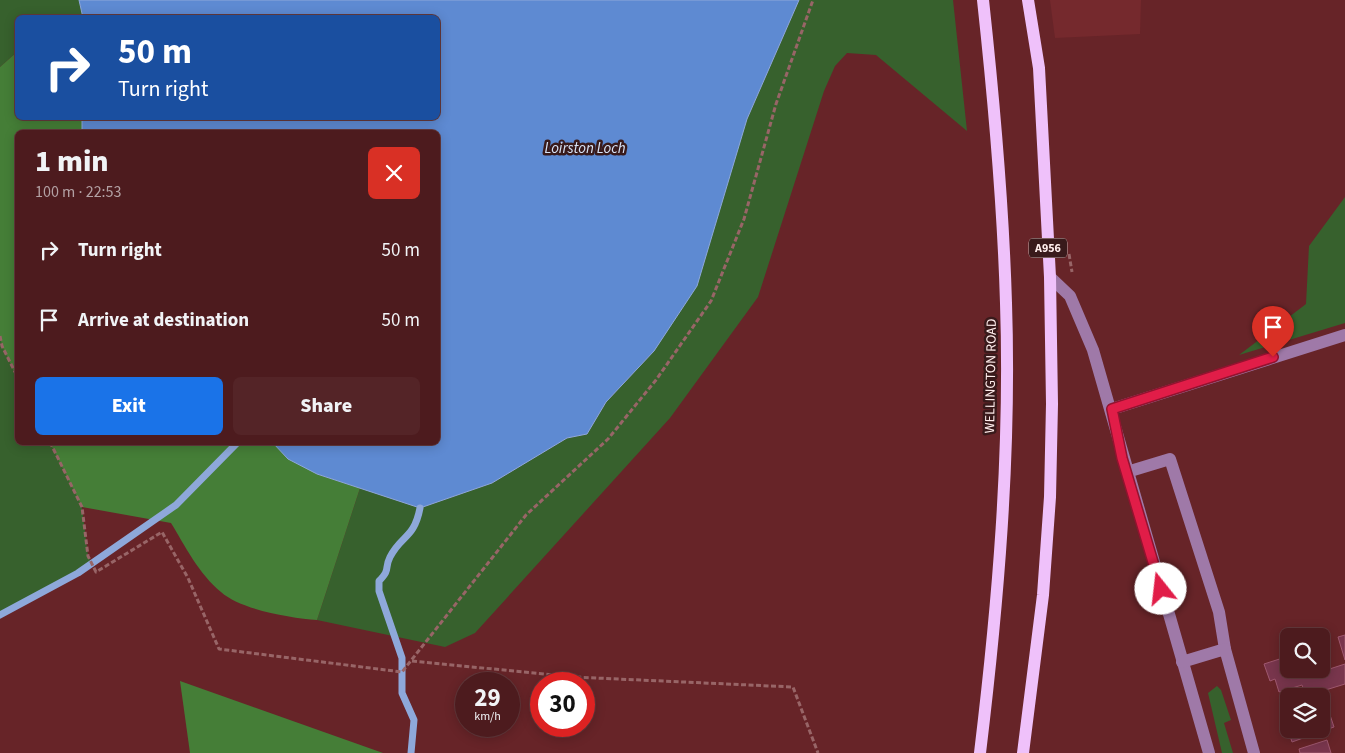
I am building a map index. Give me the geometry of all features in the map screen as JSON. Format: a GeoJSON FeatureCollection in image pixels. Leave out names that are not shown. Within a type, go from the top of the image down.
{"type":"FeatureCollection","features":[{"type":"Feature","properties":{"kind":"main road","name":"WELLINGTON ROAD"},"geometry":{"type":"LineString","coordinates":[[980,753],[995,625],[1002,521],[1006,378],[1006,304],[998,138],[983,0]]}},
{"type":"Feature","properties":{"kind":"main road","name":"A956"},"geometry":{"type":"LineString","coordinates":[[1023,753],[1043,595],[1050,497],[1052,404],[1050,277],[1038,68],[1028,0]]}},
{"type":"Feature","properties":{"kind":"street"},"geometry":{"type":"LineString","coordinates":[[1050,277],[1070,296],[1079,313],[1112,409],[1127,472],[1209,753]]}},
{"type":"Feature","properties":{"kind":"street"},"geometry":{"type":"LineString","coordinates":[[1112,409],[1345,335]]}},
{"type":"Feature","properties":{"kind":"street"},"geometry":{"type":"LineString","coordinates":[[1127,472],[1170,459],[1218,612],[1225,649],[1254,753]]}},
{"type":"Feature","properties":{"kind":"street"},"geometry":{"type":"LineString","coordinates":[[1182,662],[1225,649]]}},
{"type":"Feature","properties":{"kind":"path"},"geometry":{"type":"LineString","coordinates":[[51,445],[82,507],[88,556],[96,572],[162,532],[188,578],[218,649],[402,672],[526,515],[608,439],[656,380],[711,301],[744,219],[776,104],[812,0]]}},
{"type":"Feature","properties":{"kind":"path"},"geometry":{"type":"LineString","coordinates":[[1069,253],[1072,277]]}},
{"type":"Feature","properties":{"kind":"path"},"geometry":{"type":"LineString","coordinates":[[0,336],[2,346],[15,372]]}},
{"type":"Feature","properties":{"kind":"path"},"geometry":{"type":"LineString","coordinates":[[411,661],[574,677],[793,687],[818,753]]}},
{"type":"Feature","properties":{"kind":"shaded area"},"geometry":{"type":"Polygon","coordinates":[[[1050,0],[1141,0],[1140,34],[1055,38],[1050,0]]]}},
{"type":"Feature","properties":{"kind":"green space"},"geometry":{"type":"Polygon","coordinates":[[[0,0],[79,0],[83,15],[15,15],[15,54],[0,67],[0,0]]]}},
{"type":"Feature","properties":{"kind":"green space"},"geometry":{"type":"Polygon","coordinates":[[[799,0],[953,0],[967,131],[876,55],[847,53],[835,66],[824,91],[758,297],[670,418],[475,633],[445,647],[317,620],[360,488],[420,508],[492,483],[567,438],[587,434],[606,402],[654,351],[747,119],[799,0]]]}},
{"type":"Feature","properties":{"kind":"green space"},"geometry":{"type":"Polygon","coordinates":[[[15,54],[15,120],[82,120],[82,130],[15,130],[15,374],[2,346],[0,336],[0,67],[15,54]]]}},
{"type":"Feature","properties":{"kind":"green space"},"geometry":{"type":"Polygon","coordinates":[[[1345,197],[1345,323],[1239,355],[1306,304],[1309,246],[1345,197]]]}},
{"type":"Feature","properties":{"kind":"green space"},"geometry":{"type":"Polygon","coordinates":[[[0,336],[2,346],[15,374],[15,445],[51,445],[82,507],[88,556],[92,563],[0,615],[0,336]]]}},
{"type":"Feature","properties":{"kind":"green space"},"geometry":{"type":"Polygon","coordinates":[[[51,445],[276,445],[317,474],[360,488],[317,620],[267,612],[241,604],[230,598],[206,577],[171,523],[82,507],[51,445]]]}},
{"type":"Feature","properties":{"kind":"green space"},"geometry":{"type":"Polygon","coordinates":[[[180,681],[383,753],[190,753],[180,681]]]}},
{"type":"Feature","properties":{"kind":"green space"},"geometry":{"type":"Polygon","coordinates":[[[1217,686],[1221,690],[1231,720],[1224,723],[1233,753],[1222,753],[1208,693],[1217,686]]]}},
{"type":"Feature","properties":{"kind":"water","name":"Loirston Loch"},"geometry":{"type":"Polygon","coordinates":[[[79,0],[799,0],[747,119],[697,286],[654,351],[606,402],[587,434],[567,438],[492,483],[420,508],[317,474],[288,459],[275,445],[440,445],[440,130],[82,130],[82,120],[440,120],[440,15],[82,15],[79,0]]]}},
{"type":"Feature","properties":{"kind":"building"},"geometry":{"type":"Polygon","coordinates":[[[1345,635],[1345,660],[1338,637],[1345,635]]]}},
{"type":"Feature","properties":{"kind":"building"},"geometry":{"type":"Polygon","coordinates":[[[1280,659],[1280,678],[1330,678],[1330,669],[1345,664],[1345,684],[1330,689],[1303,688],[1302,685],[1292,688],[1280,688],[1279,692],[1275,679],[1270,681],[1264,664],[1280,659]]]}},
{"type":"Feature","properties":{"kind":"building"},"geometry":{"type":"Polygon","coordinates":[[[1330,715],[1334,727],[1330,728],[1330,715]]]}},
{"type":"Feature","properties":{"kind":"building"},"geometry":{"type":"Polygon","coordinates":[[[1291,738],[1303,738],[1292,742],[1291,738]]]}},
{"type":"Feature","properties":{"kind":"building"},"geometry":{"type":"Polygon","coordinates":[[[1327,740],[1331,753],[1300,753],[1299,749],[1327,740]]]}},
{"type":"Feature","properties":{"kind":"waterway"},"geometry":{"type":"LineString","coordinates":[[0,615],[78,573],[176,505],[235,445]]}},
{"type":"Feature","properties":{"kind":"waterway"},"geometry":{"type":"LineString","coordinates":[[411,753],[414,720],[402,693],[402,658],[379,591],[379,581],[385,574],[388,561],[394,550],[414,526],[420,508]]}},
{"type":"Feature","properties":{"kind":"route"},"geometry":{"type":"LineString","coordinates":[[1161,589],[1122,458],[1112,409],[1273,357]]}}]}
